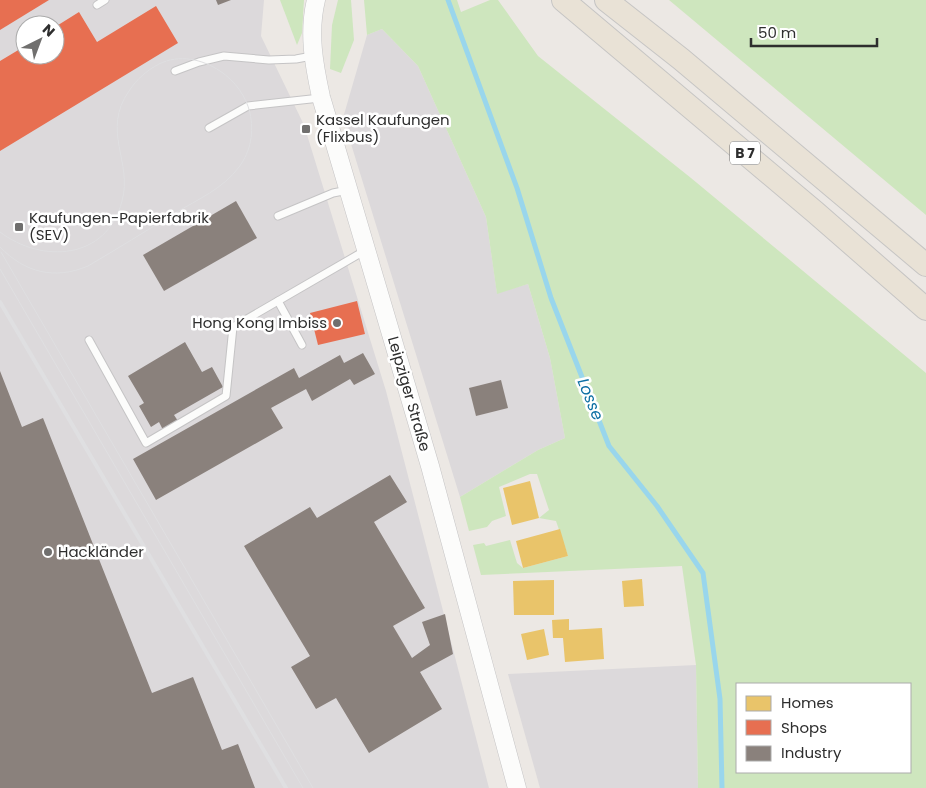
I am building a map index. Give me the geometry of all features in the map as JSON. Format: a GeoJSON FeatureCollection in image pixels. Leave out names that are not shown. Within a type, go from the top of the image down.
{"type":"FeatureCollection","features":[{"type":"Feature","properties":{"kind":"highway","name":"B 7"},"geometry":{"type":"LineString","coordinates":[[563,0],[815,212],[926,309]]}},
{"type":"Feature","properties":{"kind":"highway","name":"B 7"},"geometry":{"type":"LineString","coordinates":[[606,0],[688,66],[926,266]]}},
{"type":"Feature","properties":{"kind":"street","name":"Leipziger Straße"},"geometry":{"type":"LineString","coordinates":[[316,0],[313,12],[312,56],[320,97],[430,466],[517,788]]}},
{"type":"Feature","properties":{"kind":"lane"},"geometry":{"type":"LineString","coordinates":[[97,5],[105,0]]}},
{"type":"Feature","properties":{"kind":"lane"},"geometry":{"type":"LineString","coordinates":[[175,71],[199,62],[224,56],[269,60],[296,59],[312,56]]}},
{"type":"Feature","properties":{"kind":"lane"},"geometry":{"type":"LineString","coordinates":[[209,128],[248,106],[320,97]]}},
{"type":"Feature","properties":{"kind":"lane"},"geometry":{"type":"LineString","coordinates":[[278,216],[333,193],[348,190]]}},
{"type":"Feature","properties":{"kind":"lane"},"geometry":{"type":"LineString","coordinates":[[89,340],[146,444],[226,396],[233,327],[366,250]]}},
{"type":"Feature","properties":{"kind":"lane"},"geometry":{"type":"LineString","coordinates":[[278,301],[302,345]]}},
{"type":"Feature","properties":{"kind":"shaded area"},"geometry":{"type":"Polygon","coordinates":[[[0,0],[264,0],[261,36],[304,125],[386,391],[489,788],[0,788],[0,0]]]}},
{"type":"Feature","properties":{"kind":"shaded area"},"geometry":{"type":"Polygon","coordinates":[[[382,29],[418,66],[486,217],[497,293],[528,284],[550,358],[565,438],[538,450],[460,497],[343,118],[367,35],[382,29]]]}},
{"type":"Feature","properties":{"kind":"shaded area"},"geometry":{"type":"Polygon","coordinates":[[[696,665],[698,788],[540,788],[508,674],[696,665]]]}},
{"type":"Feature","properties":{"kind":"green space"},"geometry":{"type":"Polygon","coordinates":[[[280,0],[304,0],[302,33],[297,45],[280,0]]]}},
{"type":"Feature","properties":{"kind":"green space"},"geometry":{"type":"Polygon","coordinates":[[[338,0],[351,0],[354,40],[341,73],[330,69],[332,25],[338,0]]]}},
{"type":"Feature","properties":{"kind":"green space"},"geometry":{"type":"Polygon","coordinates":[[[364,0],[457,0],[461,12],[490,0],[498,0],[538,56],[691,178],[926,373],[926,788],[698,788],[696,665],[682,566],[481,575],[473,545],[484,543],[486,546],[510,540],[517,563],[523,568],[568,556],[556,521],[539,518],[549,510],[537,474],[530,474],[499,487],[506,516],[492,521],[487,527],[469,531],[460,497],[538,450],[565,438],[550,358],[528,284],[497,294],[486,217],[418,66],[382,29],[367,35],[364,0]]]}},
{"type":"Feature","properties":{"kind":"green space"},"geometry":{"type":"Polygon","coordinates":[[[669,0],[926,0],[926,215],[669,0]]]}},
{"type":"Feature","properties":{"kind":"building: Homes"},"geometry":{"type":"Polygon","coordinates":[[[530,481],[539,518],[512,525],[503,488],[530,481]]]}},
{"type":"Feature","properties":{"kind":"building: Homes"},"geometry":{"type":"Polygon","coordinates":[[[560,529],[568,556],[523,568],[516,541],[560,529]]]}},
{"type":"Feature","properties":{"kind":"building: Homes"},"geometry":{"type":"Polygon","coordinates":[[[642,579],[644,606],[624,607],[622,581],[642,579]]]}},
{"type":"Feature","properties":{"kind":"building: Homes"},"geometry":{"type":"Polygon","coordinates":[[[554,580],[554,615],[514,615],[513,581],[554,580]]]}},
{"type":"Feature","properties":{"kind":"building: Homes"},"geometry":{"type":"Polygon","coordinates":[[[569,619],[569,630],[602,628],[604,659],[565,662],[563,638],[553,638],[552,620],[569,619]]]}},
{"type":"Feature","properties":{"kind":"building: Homes"},"geometry":{"type":"Polygon","coordinates":[[[544,629],[549,655],[527,660],[521,634],[544,629]]]}},
{"type":"Feature","properties":{"kind":"building: Shops"},"geometry":{"type":"Polygon","coordinates":[[[0,0],[49,0],[24,15],[15,15],[15,21],[0,30],[0,0]]]}},
{"type":"Feature","properties":{"kind":"building: Shops"},"geometry":{"type":"Polygon","coordinates":[[[156,6],[178,43],[0,151],[0,61],[15,52],[15,65],[65,65],[65,21],[79,12],[97,42],[156,6]]]}},
{"type":"Feature","properties":{"kind":"building: Shops","name":"Hong Kong Imbiss"},"geometry":{"type":"Polygon","coordinates":[[[357,301],[365,334],[318,345],[310,313],[357,301]]]}},
{"type":"Feature","properties":{"kind":"building: Industry"},"geometry":{"type":"Polygon","coordinates":[[[216,0],[231,0],[218,5],[216,0]]]}},
{"type":"Feature","properties":{"kind":"building: Industry"},"geometry":{"type":"Polygon","coordinates":[[[236,201],[257,238],[164,291],[143,255],[236,201]]]}},
{"type":"Feature","properties":{"kind":"building: Industry"},"geometry":{"type":"Polygon","coordinates":[[[185,342],[202,372],[212,367],[223,387],[174,415],[178,421],[163,430],[159,422],[151,427],[139,406],[144,403],[128,376],[185,342]]]}},
{"type":"Feature","properties":{"kind":"building: Industry"},"geometry":{"type":"Polygon","coordinates":[[[363,353],[375,374],[354,385],[350,379],[312,401],[306,389],[271,408],[283,428],[156,500],[133,459],[294,368],[299,378],[340,355],[344,363],[363,353]]]}},
{"type":"Feature","properties":{"kind":"building: Industry","name":"Hackländer"},"geometry":{"type":"Polygon","coordinates":[[[0,371],[22,427],[43,418],[152,693],[193,677],[222,750],[238,744],[255,788],[0,788],[0,371]]]}},
{"type":"Feature","properties":{"kind":"building: Industry"},"geometry":{"type":"Polygon","coordinates":[[[501,380],[508,408],[476,416],[469,388],[501,380]]]}},
{"type":"Feature","properties":{"kind":"building: Industry"},"geometry":{"type":"Polygon","coordinates":[[[390,475],[407,502],[374,522],[425,608],[393,626],[412,658],[430,645],[422,622],[445,614],[453,654],[420,672],[442,709],[369,753],[336,698],[316,709],[291,667],[310,656],[244,546],[310,507],[317,518],[390,475]]]}},
{"type":"Feature","properties":{"kind":"waterway","name":"Losse"},"geometry":{"type":"LineString","coordinates":[[448,0],[517,188],[551,298],[609,446],[657,506],[703,573],[720,699],[722,788]]}},
{"type":"Feature","properties":{"kind":"tram line"},"geometry":{"type":"LineString","coordinates":[[0,232],[17,242],[35,249],[53,252],[71,251],[88,245],[103,235],[114,221],[122,201],[124,187],[124,173],[117,133],[121,106],[135,83],[146,72],[159,64],[174,59],[190,59],[206,63],[225,75],[243,95],[251,120],[249,148],[243,161],[233,174],[210,193],[88,266],[76,270],[64,273],[41,272],[20,263],[0,247]]}},
{"type":"Feature","properties":{"kind":"tram line"},"geometry":{"type":"LineString","coordinates":[[1,252],[313,788]]}},
{"type":"Feature","properties":{"kind":"tram line"},"geometry":{"type":"LineString","coordinates":[[0,269],[303,788]]}},
{"type":"Feature","properties":{"kind":"railway"},"geometry":{"type":"LineString","coordinates":[[0,302],[286,788]]}},
{"type":"Feature","properties":{"kind":"place","name":"Kassel Kaufungen (Flixbus)"},"geometry":{"type":"Point","coordinates":[306,129]}},
{"type":"Feature","properties":{"kind":"place","name":"Kaufungen-Papierfabrik (SEV)"},"geometry":{"type":"Point","coordinates":[19,227]}},
{"type":"Feature","properties":{"kind":"place","name":"Hong Kong Imbiss"},"geometry":{"type":"Point","coordinates":[337,323]}},
{"type":"Feature","properties":{"kind":"place","name":"Hackländer"},"geometry":{"type":"Point","coordinates":[48,552]}}]}
